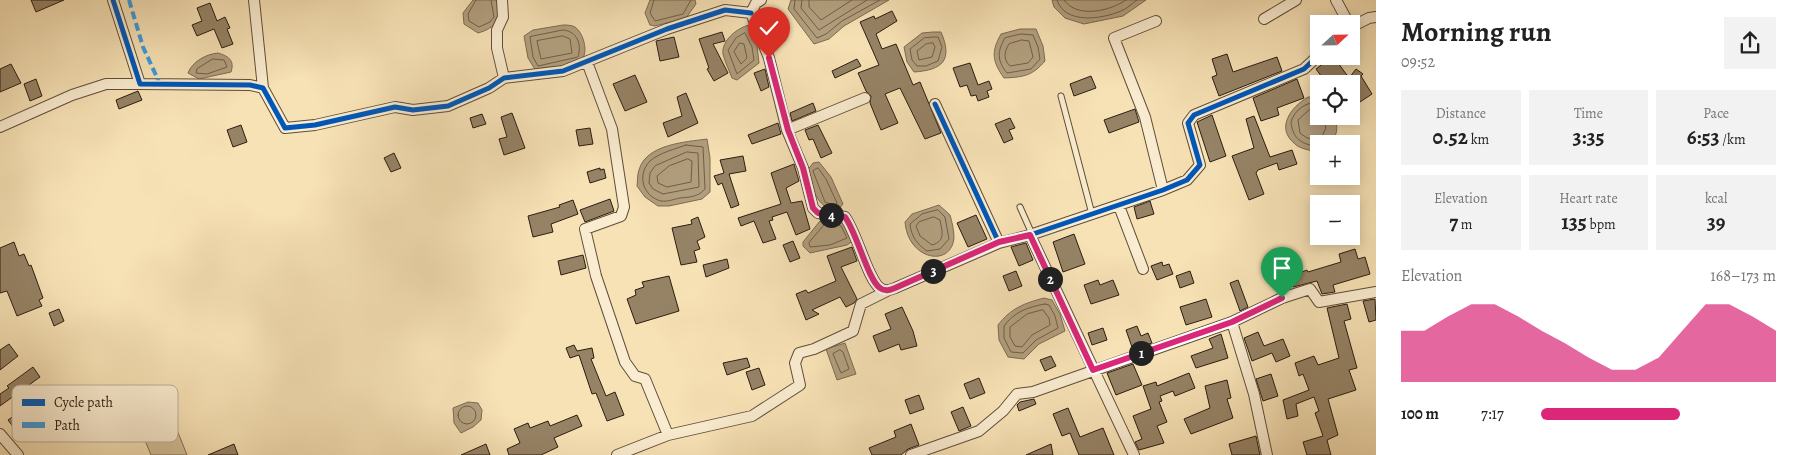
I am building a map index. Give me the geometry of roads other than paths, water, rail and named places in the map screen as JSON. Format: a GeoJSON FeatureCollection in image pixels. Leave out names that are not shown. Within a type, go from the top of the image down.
{"type":"FeatureCollection","features":[{"type":"Feature","properties":{"kind":"street"},"geometry":{"type":"LineString","coordinates":[[113,0],[140,84]]}},
{"type":"Feature","properties":{"kind":"street"},"geometry":{"type":"LineString","coordinates":[[254,0],[263,88],[285,128],[315,125],[395,107],[413,110],[448,106],[489,88],[504,78],[563,71],[667,29],[725,10],[751,13]]}},
{"type":"Feature","properties":{"kind":"street"},"geometry":{"type":"LineString","coordinates":[[502,0],[503,17],[497,30],[497,48],[504,78]]}},
{"type":"Feature","properties":{"kind":"street"},"geometry":{"type":"LineString","coordinates":[[761,0],[756,3],[751,13],[769,58],[788,130],[803,168],[813,208],[818,213],[845,217],[854,229],[874,280],[880,288],[887,291]]}},
{"type":"Feature","properties":{"kind":"street"},"geometry":{"type":"LineString","coordinates":[[1264,18],[1296,0]]}},
{"type":"Feature","properties":{"kind":"street"},"geometry":{"type":"LineString","coordinates":[[1336,0],[1344,15]]}},
{"type":"Feature","properties":{"kind":"street"},"geometry":{"type":"LineString","coordinates":[[1360,21],[1376,17]]}},
{"type":"Feature","properties":{"kind":"street"},"geometry":{"type":"LineString","coordinates":[[1156,20],[1114,38],[1144,118],[1164,190]]}},
{"type":"Feature","properties":{"kind":"street"},"geometry":{"type":"LineString","coordinates":[[587,62],[612,129],[624,207],[621,216],[585,229],[596,276],[625,362],[635,376],[645,380],[668,435]]}},
{"type":"Feature","properties":{"kind":"street"},"geometry":{"type":"LineString","coordinates":[[617,455],[668,435],[752,416],[800,385],[795,363],[798,353],[814,349],[853,331],[862,304],[887,291],[999,242],[1031,234],[1118,206],[1187,180],[1200,165],[1188,123],[1194,115],[1304,69],[1310,63]]}},
{"type":"Feature","properties":{"kind":"street"},"geometry":{"type":"LineString","coordinates":[[0,127],[72,95],[106,84],[250,86],[263,88]]}},
{"type":"Feature","properties":{"kind":"street"},"geometry":{"type":"LineString","coordinates":[[788,130],[865,98]]}},
{"type":"Feature","properties":{"kind":"street"},"geometry":{"type":"LineString","coordinates":[[934,104],[999,242]]}},
{"type":"Feature","properties":{"kind":"street"},"geometry":{"type":"LineString","coordinates":[[1118,206],[1143,269]]}},
{"type":"Feature","properties":{"kind":"street"},"geometry":{"type":"LineString","coordinates":[[1031,234],[1134,455]]}},
{"type":"Feature","properties":{"kind":"street"},"geometry":{"type":"LineString","coordinates":[[911,455],[979,431],[1003,412],[1018,394],[1033,392],[1232,322],[1282,298],[1310,289],[1319,302],[1376,292]]}},
{"type":"Feature","properties":{"kind":"street"},"geometry":{"type":"LineString","coordinates":[[1232,322],[1254,394],[1267,455]]}},
{"type":"Feature","properties":{"kind":"street"},"geometry":{"type":"LineString","coordinates":[[0,434],[18,455]]}},
{"type":"Feature","properties":{"kind":"lane"},"geometry":{"type":"LineString","coordinates":[[1061,96],[1092,214]]}},
{"type":"Feature","properties":{"kind":"lane"},"geometry":{"type":"LineString","coordinates":[[1020,207],[1031,234]]}},
{"type":"Feature","properties":{"kind":"water"},"geometry":{"type":"Polygon","coordinates":[[[473,0],[496,0],[499,12],[499,17],[494,25],[478,33],[464,24],[463,13],[473,0]]]}},
{"type":"Feature","properties":{"kind":"water"},"geometry":{"type":"Polygon","coordinates":[[[650,0],[695,0],[696,4],[686,18],[655,26],[650,25],[645,13],[650,0]]]}},
{"type":"Feature","properties":{"kind":"water"},"geometry":{"type":"Polygon","coordinates":[[[791,0],[889,0],[844,26],[829,39],[814,44],[788,9],[791,0]]]}},
{"type":"Feature","properties":{"kind":"water"},"geometry":{"type":"Polygon","coordinates":[[[1052,0],[1146,0],[1123,16],[1084,24],[1065,18],[1054,7],[1052,0]]]}},
{"type":"Feature","properties":{"kind":"water"},"geometry":{"type":"Polygon","coordinates":[[[563,25],[575,27],[581,34],[585,50],[582,59],[569,66],[536,71],[528,58],[524,36],[533,30],[563,25]]]}},
{"type":"Feature","properties":{"kind":"water"},"geometry":{"type":"Polygon","coordinates":[[[749,25],[757,46],[759,63],[737,80],[732,78],[723,49],[731,36],[749,25]]]}},
{"type":"Feature","properties":{"kind":"water"},"geometry":{"type":"Polygon","coordinates":[[[1020,29],[1036,29],[1043,46],[1045,61],[1032,73],[1004,78],[995,61],[994,51],[1001,34],[1020,29]]]}},
{"type":"Feature","properties":{"kind":"water"},"geometry":{"type":"Polygon","coordinates":[[[941,32],[946,50],[943,62],[932,69],[914,72],[907,62],[904,47],[922,33],[941,32]]]}},
{"type":"Feature","properties":{"kind":"water"},"geometry":{"type":"Polygon","coordinates":[[[218,53],[230,59],[232,64],[231,72],[199,79],[188,73],[200,59],[218,53]]]}},
{"type":"Feature","properties":{"kind":"water"},"geometry":{"type":"Polygon","coordinates":[[[1310,97],[1310,125],[1336,125],[1337,131],[1335,135],[1310,135],[1310,150],[1297,146],[1289,138],[1286,131],[1286,125],[1291,112],[1302,101],[1310,97]]]}},
{"type":"Feature","properties":{"kind":"water"},"geometry":{"type":"Polygon","coordinates":[[[707,139],[710,158],[710,192],[702,199],[669,206],[658,206],[645,197],[637,186],[639,170],[643,161],[658,150],[668,146],[707,139]]]}},
{"type":"Feature","properties":{"kind":"water"},"geometry":{"type":"Polygon","coordinates":[[[819,162],[831,177],[843,204],[836,212],[824,206],[816,196],[811,184],[807,171],[813,163],[819,162]]]}},
{"type":"Feature","properties":{"kind":"water"},"geometry":{"type":"Polygon","coordinates":[[[939,205],[950,215],[954,238],[946,254],[938,256],[921,252],[914,245],[908,235],[905,222],[912,214],[939,205]]]}},
{"type":"Feature","properties":{"kind":"water"},"geometry":{"type":"Polygon","coordinates":[[[825,218],[844,221],[854,240],[847,245],[810,253],[803,246],[803,242],[820,221],[825,218]]]}},
{"type":"Feature","properties":{"kind":"water"},"geometry":{"type":"Polygon","coordinates":[[[1044,298],[1052,300],[1060,314],[1065,331],[1039,344],[1024,359],[1008,357],[999,340],[998,325],[1008,314],[1019,307],[1044,298]]]}},
{"type":"Feature","properties":{"kind":"water"},"geometry":{"type":"Polygon","coordinates":[[[845,343],[856,374],[837,380],[826,349],[845,343]]]}},
{"type":"Feature","properties":{"kind":"water"},"geometry":{"type":"Polygon","coordinates":[[[468,402],[478,403],[482,410],[481,420],[473,427],[461,433],[454,423],[453,408],[468,402]]]}}]}
